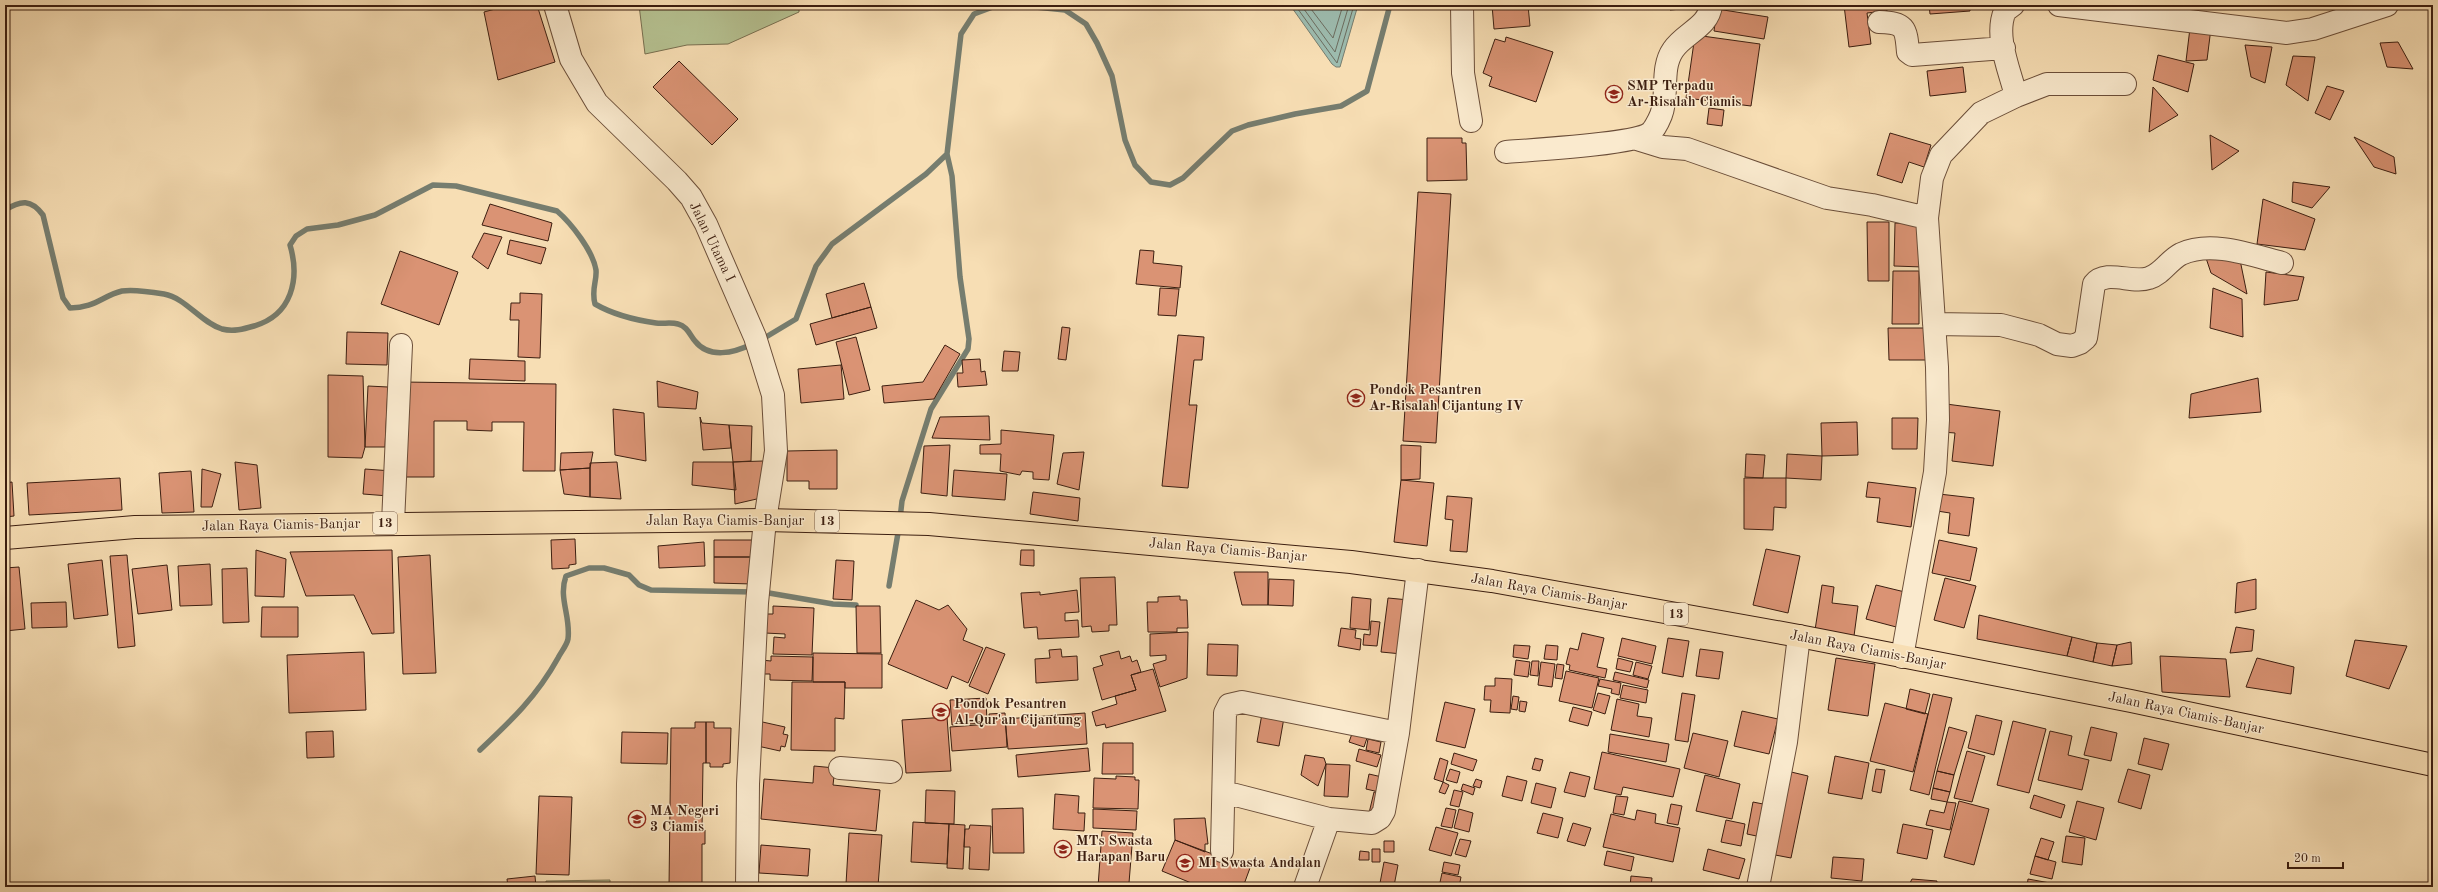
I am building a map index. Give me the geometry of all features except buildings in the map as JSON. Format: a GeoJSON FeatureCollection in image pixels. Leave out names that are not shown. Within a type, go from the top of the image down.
{"type":"FeatureCollection","features":[{"type":"Feature","properties":{"kind":"highway","name":"Jalan Raya Ciamis-Banjar"},"geometry":{"type":"LineString","coordinates":[[5,538],[135,527],[765,520],[900,523],[1351,562],[1418,570],[1799,636],[2131,701],[2433,765]]}},
{"type":"Feature","properties":{"kind":"street","name":"Jalan Utama I"},"geometry":{"type":"LineString","coordinates":[[555,5],[571,59],[597,102],[678,181],[690,197],[706,224],[723,260],[754,337],[763,360],[773,395],[776,426],[776,451],[765,520],[757,603],[750,745],[747,887]]}},
{"type":"Feature","properties":{"kind":"street"},"geometry":{"type":"LineString","coordinates":[[1462,5],[1463,73],[1471,121]]}},
{"type":"Feature","properties":{"kind":"street"},"geometry":{"type":"LineString","coordinates":[[1506,152],[1637,139],[1651,133],[1661,115],[1668,62],[1673,50],[1704,22],[1709,14],[1711,5]]}},
{"type":"Feature","properties":{"kind":"street"},"geometry":{"type":"LineString","coordinates":[[2013,5],[2008,8],[2003,15],[2002,29],[2004,48],[2016,96]]}},
{"type":"Feature","properties":{"kind":"street"},"geometry":{"type":"LineString","coordinates":[[2059,5],[2287,33],[2313,29],[2387,5]]}},
{"type":"Feature","properties":{"kind":"street"},"geometry":{"type":"LineString","coordinates":[[1879,22],[1897,22],[1903,28],[1906,33],[1908,52],[1912,55],[2004,48]]}},
{"type":"Feature","properties":{"kind":"street"},"geometry":{"type":"LineString","coordinates":[[1902,657],[1935,472],[1938,420],[1934,324],[1927,218],[1932,178],[1941,155],[1981,113],[2016,96],[2047,84],[2125,84]]}},
{"type":"Feature","properties":{"kind":"street"},"geometry":{"type":"LineString","coordinates":[[1637,139],[1663,147],[1687,149],[1827,198],[1872,205],[1927,218]]}},
{"type":"Feature","properties":{"kind":"street"},"geometry":{"type":"LineString","coordinates":[[1934,324],[2001,325],[2039,335],[2057,344],[2072,346],[2080,343],[2086,338],[2094,284],[2098,279],[2108,276],[2133,280],[2150,278],[2171,260],[2181,254],[2202,247],[2245,253],[2282,263]]}},
{"type":"Feature","properties":{"kind":"street"},"geometry":{"type":"LineString","coordinates":[[393,523],[401,346]]}},
{"type":"Feature","properties":{"kind":"street"},"geometry":{"type":"LineString","coordinates":[[1224,792],[1329,819],[1372,823],[1380,818],[1384,811],[1398,733],[1418,570]]}},
{"type":"Feature","properties":{"kind":"street"},"geometry":{"type":"LineString","coordinates":[[1758,887],[1786,742],[1799,636]]}},
{"type":"Feature","properties":{"kind":"street"},"geometry":{"type":"LineString","coordinates":[[1222,851],[1225,713],[1227,706],[1231,703],[1242,702],[1398,733]]}},
{"type":"Feature","properties":{"kind":"street"},"geometry":{"type":"LineString","coordinates":[[840,768],[891,772]]}},
{"type":"Feature","properties":{"kind":"street"},"geometry":{"type":"LineString","coordinates":[[1305,887],[1329,819]]}},
{"type":"Feature","properties":{"kind":"green space"},"geometry":{"type":"Polygon","coordinates":[[[639,5],[799,5],[799,12],[728,44],[687,45],[645,54],[639,5]]]}},
{"type":"Feature","properties":{"kind":"green space"},"geometry":{"type":"Polygon","coordinates":[[[610,880],[610,887],[546,887],[546,881],[610,880]]]}},
{"type":"Feature","properties":{"kind":"water"},"geometry":{"type":"Polygon","coordinates":[[[1290,5],[1358,5],[1340,67],[1336,67],[1332,64],[1290,5]]]}},
{"type":"Feature","properties":{"kind":"waterway"},"geometry":{"type":"LineString","coordinates":[[761,340],[796,319],[816,266],[832,244],[926,174],[947,154],[961,34],[974,14],[998,5]]}},
{"type":"Feature","properties":{"kind":"waterway"},"geometry":{"type":"LineString","coordinates":[[1015,5],[1065,10],[1086,24],[1097,43],[1112,76],[1125,140],[1135,165],[1151,182],[1170,185],[1183,178],[1232,131],[1248,125],[1295,114],[1341,106],[1367,91],[1390,5]]}},
{"type":"Feature","properties":{"kind":"waterway"},"geometry":{"type":"LineString","coordinates":[[900,519],[902,501],[931,409],[968,349],[969,339],[960,277],[952,176],[947,154]]}},
{"type":"Feature","properties":{"kind":"waterway"},"geometry":{"type":"LineString","coordinates":[[5,210],[16,204],[26,203],[34,206],[43,215],[63,298],[70,308],[86,306],[122,291],[132,290],[164,294],[179,300],[214,326],[226,330],[234,330],[254,326],[267,321],[285,305],[293,283],[294,270],[290,245],[296,236],[307,229],[338,225],[375,215],[433,185],[456,186],[557,211],[575,230],[591,254],[596,270],[594,290],[595,304],[602,308],[617,314],[640,320],[659,323],[675,323],[681,325],[701,347],[714,352],[730,352],[752,344]]}},
{"type":"Feature","properties":{"kind":"waterway"},"geometry":{"type":"LineString","coordinates":[[889,586],[899,527]]}},
{"type":"Feature","properties":{"kind":"waterway"},"geometry":{"type":"LineString","coordinates":[[480,750],[533,696],[550,672],[566,644],[568,639],[568,623],[563,592],[566,576],[589,568],[604,568],[629,575],[639,585],[651,590],[754,592]]}},
{"type":"Feature","properties":{"kind":"waterway"},"geometry":{"type":"LineString","coordinates":[[763,592],[833,604],[856,605]]}},
{"type":"Feature","properties":{"kind":"place","name":"SMP Terpadu Ar-Risalah Ciamis"},"geometry":{"type":"Point","coordinates":[1614,94]}},
{"type":"Feature","properties":{"kind":"place","name":"Pondok Pesantren Ar-Risalah Cijantung IV"},"geometry":{"type":"Point","coordinates":[1356,398]}},
{"type":"Feature","properties":{"kind":"place","name":"Pondok Pesantren Al-Qur'an Cijantung"},"geometry":{"type":"Point","coordinates":[941,712]}},
{"type":"Feature","properties":{"kind":"place","name":"MA Negeri 3 Ciamis"},"geometry":{"type":"Point","coordinates":[637,819]}},
{"type":"Feature","properties":{"kind":"place","name":"MTs Swasta Harapan Baru"},"geometry":{"type":"Point","coordinates":[1063,849]}},
{"type":"Feature","properties":{"kind":"place","name":"MI Swasta Andalan"},"geometry":{"type":"Point","coordinates":[1185,863]}}]}
